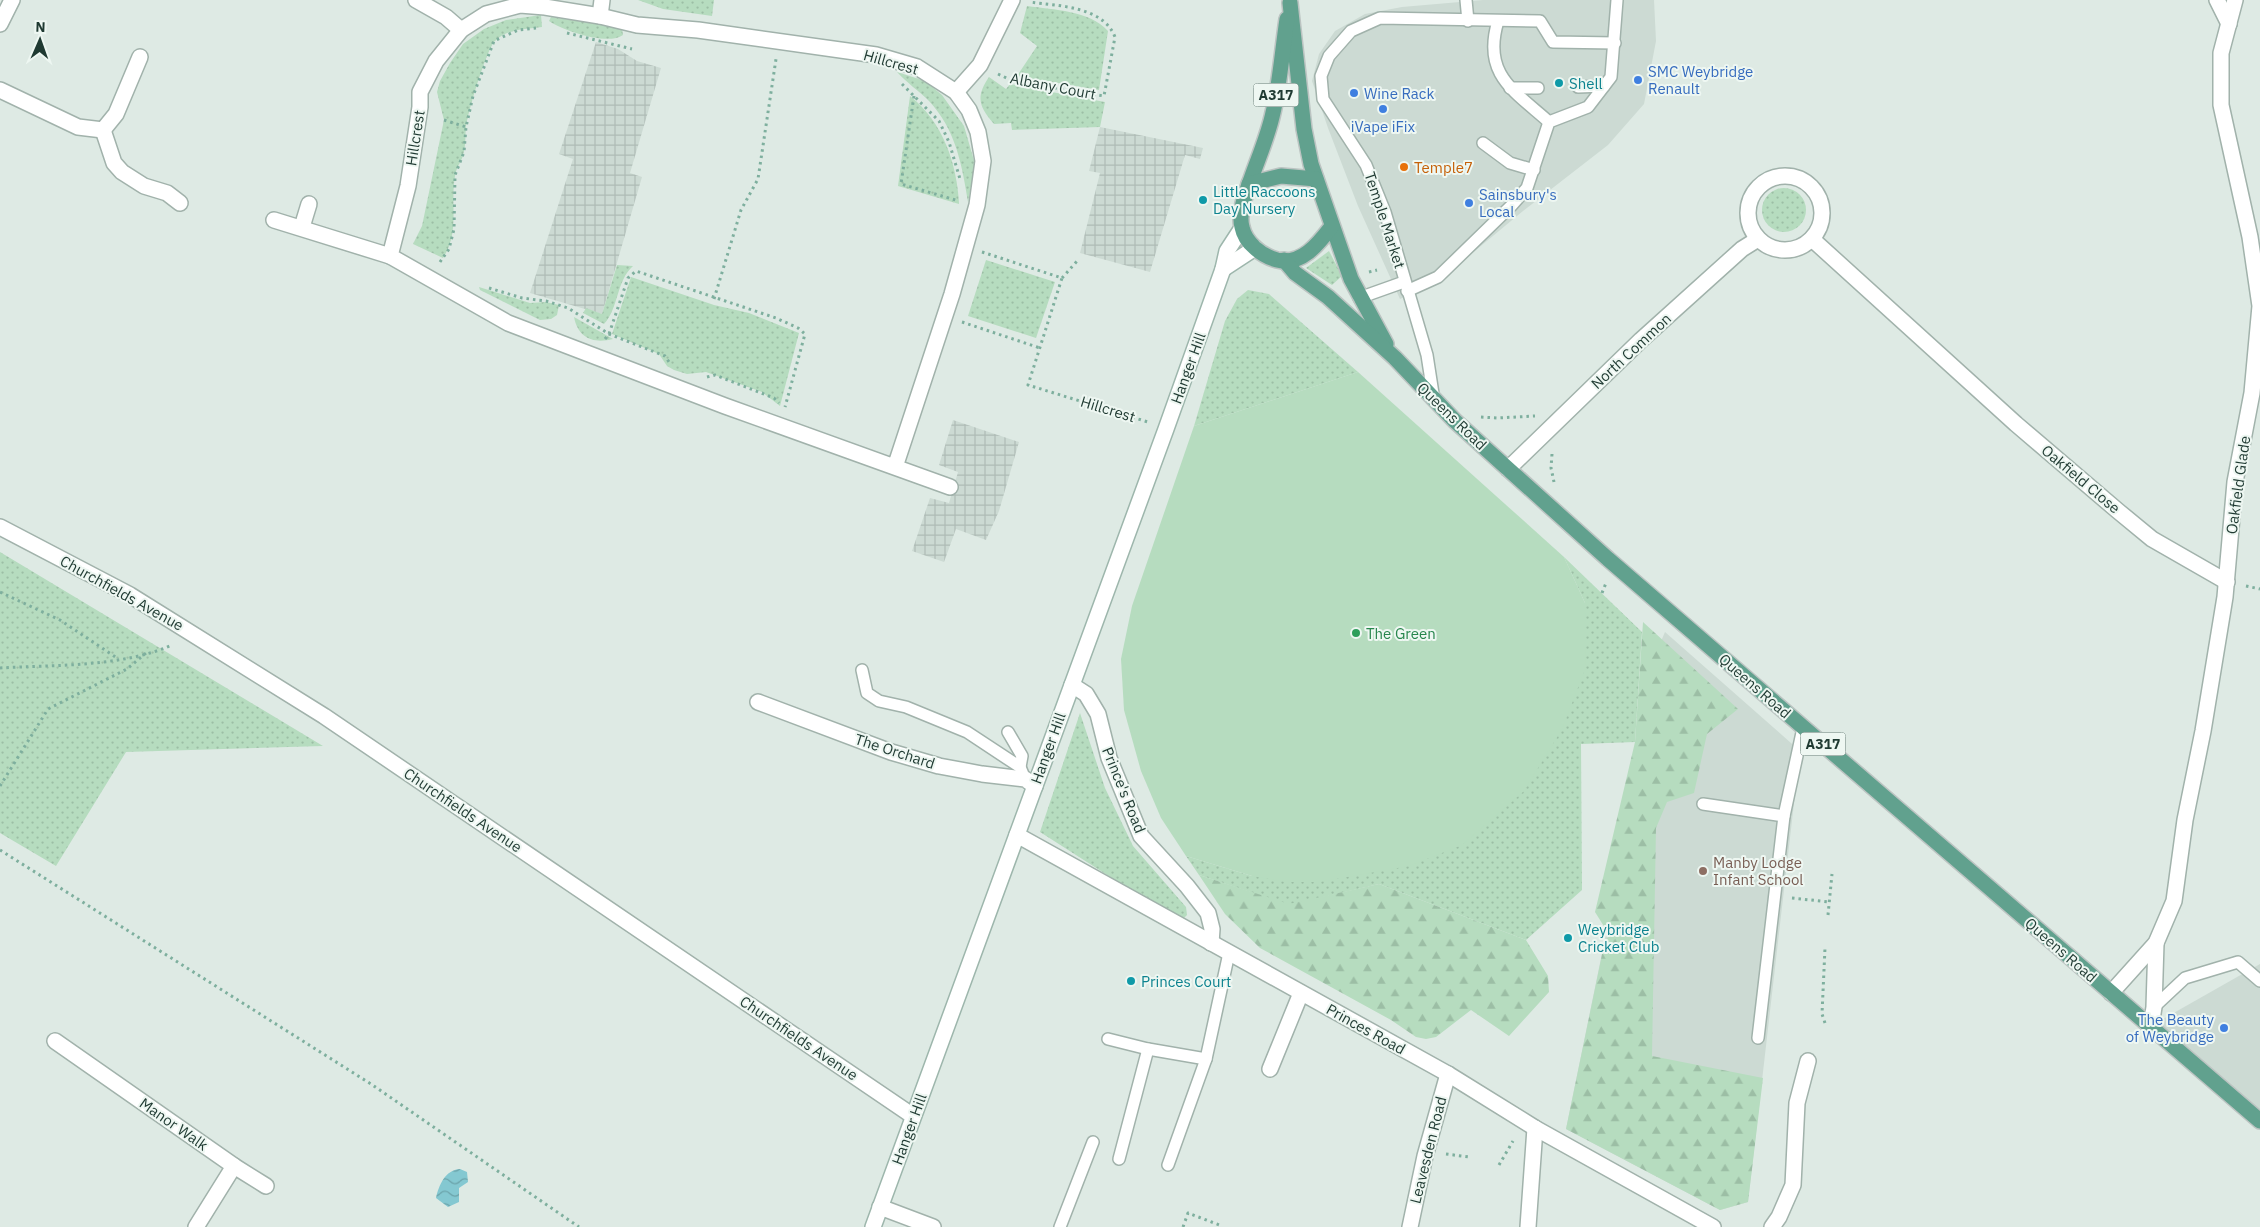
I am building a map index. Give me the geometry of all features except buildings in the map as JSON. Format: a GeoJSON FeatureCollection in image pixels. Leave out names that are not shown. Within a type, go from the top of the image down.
{"type":"FeatureCollection","features":[{"type":"Feature","properties":{"kind":"main road","name":"Queens Road"},"geometry":{"type":"LineString","coordinates":[[1292,1],[1307,147],[1316,180],[1359,298],[1394,358]]}},
{"type":"Feature","properties":{"kind":"main road","name":"A317"},"geometry":{"type":"LineString","coordinates":[[1249,184],[1272,118],[1292,1]]}},
{"type":"Feature","properties":{"kind":"main road"},"geometry":{"type":"LineString","coordinates":[[1256,248],[1244,236],[1242,228],[1243,204],[1249,184],[1281,176],[1316,180]]}},
{"type":"Feature","properties":{"kind":"main road"},"geometry":{"type":"LineString","coordinates":[[1284,260],[1300,257],[1308,253],[1332,226]]}},
{"type":"Feature","properties":{"kind":"main road","name":"Queens Road"},"geometry":{"type":"LineString","coordinates":[[1256,248],[1269,256],[1284,260],[1295,273],[1328,297],[1394,358],[1448,414],[1608,559],[2260,1121]]}},
{"type":"Feature","properties":{"kind":"street"},"geometry":{"type":"LineString","coordinates":[[0,24],[12,0]]}},
{"type":"Feature","properties":{"kind":"street"},"geometry":{"type":"LineString","coordinates":[[416,0],[446,17],[461,30]]}},
{"type":"Feature","properties":{"kind":"street"},"geometry":{"type":"LineString","coordinates":[[600,16],[602,0]]}},
{"type":"Feature","properties":{"kind":"street"},"geometry":{"type":"LineString","coordinates":[[956,92],[980,65],[1012,0]]}},
{"type":"Feature","properties":{"kind":"street"},"geometry":{"type":"LineString","coordinates":[[2217,0],[2229,24]]}},
{"type":"Feature","properties":{"kind":"street","name":"Oakfield Glade"},"geometry":{"type":"LineString","coordinates":[[2111,993],[2156,943],[2174,901],[2185,820],[2203,731],[2227,582],[2235,482],[2252,393],[2260,306],[2250,237],[2221,105],[2221,54],[2235,0]]}},
{"type":"Feature","properties":{"kind":"street","name":"Hillcrest"},"geometry":{"type":"LineString","coordinates":[[390,256],[408,186],[420,107],[420,92],[436,61],[461,30],[486,14],[520,5],[545,7],[637,24],[876,55],[917,67],[956,92],[969,110],[978,132],[983,160],[971,226],[945,316],[895,467]]}},
{"type":"Feature","properties":{"kind":"street"},"geometry":{"type":"LineString","coordinates":[[103,130],[116,114],[140,57]]}},
{"type":"Feature","properties":{"kind":"street"},"geometry":{"type":"LineString","coordinates":[[0,90],[78,127],[103,130]]}},
{"type":"Feature","properties":{"kind":"street"},"geometry":{"type":"LineString","coordinates":[[103,130],[114,163],[122,172],[144,186],[167,193],[180,203]]}},
{"type":"Feature","properties":{"kind":"street"},"geometry":{"type":"LineString","coordinates":[[1785,176],[1797,178],[1808,184],[1816,193],[1821,205],[1822,217],[1819,229],[1812,239],[1796,248],[1779,250],[1768,246],[1758,239],[1751,229],[1748,205],[1754,193],[1762,184],[1773,178],[1785,176]]}},
{"type":"Feature","properties":{"kind":"street"},"geometry":{"type":"LineString","coordinates":[[302,227],[308,204]]}},
{"type":"Feature","properties":{"kind":"street"},"geometry":{"type":"LineString","coordinates":[[274,220],[302,227],[390,256],[508,324],[725,406],[950,487]]}},
{"type":"Feature","properties":{"kind":"street","name":"Hanger Hill"},"geometry":{"type":"LineString","coordinates":[[873,1227],[1016,835],[1026,777],[1072,685],[1223,269],[1227,251],[1242,228]]}},
{"type":"Feature","properties":{"kind":"street","name":"North Common"},"geometry":{"type":"LineString","coordinates":[[1508,468],[1641,340],[1742,249],[1758,239]]}},
{"type":"Feature","properties":{"kind":"street","name":"Oakfield Close"},"geometry":{"type":"LineString","coordinates":[[1812,239],[2086,485],[2152,539],[2227,582]]}},
{"type":"Feature","properties":{"kind":"street"},"geometry":{"type":"LineString","coordinates":[[1223,269],[1256,248]]}},
{"type":"Feature","properties":{"kind":"street","name":"Churchfields Avenue"},"geometry":{"type":"LineString","coordinates":[[0,527],[130,595],[196,634],[324,716],[913,1116]]}},
{"type":"Feature","properties":{"kind":"street","name":"Prince's Road"},"geometry":{"type":"LineString","coordinates":[[1072,685],[1086,694],[1098,714],[1109,758],[1141,836],[1187,886],[1208,913],[1212,929],[1211,943]]}},
{"type":"Feature","properties":{"kind":"street","name":"The Orchard"},"geometry":{"type":"LineString","coordinates":[[758,702],[891,752],[939,766],[982,774],[1026,777]]}},
{"type":"Feature","properties":{"kind":"street","name":"Princes Road"},"geometry":{"type":"LineString","coordinates":[[1016,835],[1448,1074],[1535,1128],[1713,1227]]}},
{"type":"Feature","properties":{"kind":"street","name":"Oakfield Glade"},"geometry":{"type":"LineString","coordinates":[[2151,1027],[2154,1007],[2156,943]]}},
{"type":"Feature","properties":{"kind":"street"},"geometry":{"type":"LineString","coordinates":[[1270,1069],[1301,993]]}},
{"type":"Feature","properties":{"kind":"street","name":"Manor Walk"},"geometry":{"type":"LineString","coordinates":[[55,1041],[234,1166],[266,1186]]}},
{"type":"Feature","properties":{"kind":"street"},"geometry":{"type":"LineString","coordinates":[[1772,1227],[1779,1217],[1793,1184],[1796,1103],[1808,1061]]}},
{"type":"Feature","properties":{"kind":"street","name":"Leavesden Road"},"geometry":{"type":"LineString","coordinates":[[1410,1227],[1425,1156],[1448,1074]]}},
{"type":"Feature","properties":{"kind":"street"},"geometry":{"type":"LineString","coordinates":[[1528,1227],[1535,1128]]}},
{"type":"Feature","properties":{"kind":"street"},"geometry":{"type":"LineString","coordinates":[[196,1227],[234,1166]]}},
{"type":"Feature","properties":{"kind":"street"},"geometry":{"type":"LineString","coordinates":[[880,1207],[932,1227]]}},
{"type":"Feature","properties":{"kind":"lane"},"geometry":{"type":"LineString","coordinates":[[1466,0],[1468,21]]}},
{"type":"Feature","properties":{"kind":"lane"},"geometry":{"type":"LineString","coordinates":[[1549,122],[1588,107],[1611,77],[1611,60],[1615,43],[1613,22],[1617,0]]}},
{"type":"Feature","properties":{"kind":"lane"},"geometry":{"type":"LineString","coordinates":[[1301,98],[1323,99],[1322,76],[1329,56],[1351,31],[1380,18],[1540,21],[1552,42],[1615,43]]}},
{"type":"Feature","properties":{"kind":"lane"},"geometry":{"type":"LineString","coordinates":[[1498,21],[1494,36],[1495,66],[1510,88],[1549,122]]}},
{"type":"Feature","properties":{"kind":"lane"},"geometry":{"type":"LineString","coordinates":[[1578,88],[1604,86]]}},
{"type":"Feature","properties":{"kind":"lane"},"geometry":{"type":"LineString","coordinates":[[1510,88],[1538,88]]}},
{"type":"Feature","properties":{"kind":"lane","name":"Temple Market"},"geometry":{"type":"LineString","coordinates":[[1323,99],[1366,165],[1385,212],[1428,355],[1434,400]]}},
{"type":"Feature","properties":{"kind":"lane"},"geometry":{"type":"LineString","coordinates":[[1359,298],[1438,277],[1512,206],[1527,188],[1549,122]]}},
{"type":"Feature","properties":{"kind":"lane"},"geometry":{"type":"LineString","coordinates":[[1483,144],[1510,163],[1534,170]]}},
{"type":"Feature","properties":{"kind":"lane"},"geometry":{"type":"LineString","coordinates":[[862,670],[867,693],[879,701],[906,708],[967,732],[1026,777]]}},
{"type":"Feature","properties":{"kind":"lane"},"geometry":{"type":"LineString","coordinates":[[1758,1038],[1784,816],[1804,728]]}},
{"type":"Feature","properties":{"kind":"lane"},"geometry":{"type":"LineString","coordinates":[[1008,732],[1022,756],[1026,777]]}},
{"type":"Feature","properties":{"kind":"lane"},"geometry":{"type":"LineString","coordinates":[[1703,804],[1784,816]]}},
{"type":"Feature","properties":{"kind":"lane"},"geometry":{"type":"LineString","coordinates":[[1168,1165],[1206,1059],[1229,953]]}},
{"type":"Feature","properties":{"kind":"lane"},"geometry":{"type":"LineString","coordinates":[[2154,1007],[2185,978],[2238,962],[2260,981]]}},
{"type":"Feature","properties":{"kind":"lane"},"geometry":{"type":"LineString","coordinates":[[1108,1039],[1148,1049],[1206,1059]]}},
{"type":"Feature","properties":{"kind":"lane"},"geometry":{"type":"LineString","coordinates":[[1119,1159],[1148,1049]]}},
{"type":"Feature","properties":{"kind":"lane"},"geometry":{"type":"LineString","coordinates":[[1060,1227],[1093,1142]]}},
{"type":"Feature","properties":{"kind":"path","name":"Albany Court"},"geometry":{"type":"LineString","coordinates":[[980,65],[1013,81],[1104,96],[1115,37],[1112,29],[1101,18],[1075,9],[1012,0]]}},
{"type":"Feature","properties":{"kind":"path"},"geometry":{"type":"LineString","coordinates":[[446,268],[439,263],[449,249],[454,229],[455,175],[464,152],[466,127],[473,96],[494,42],[518,30],[542,27]]}},
{"type":"Feature","properties":{"kind":"path"},"geometry":{"type":"LineString","coordinates":[[565,32],[632,49]]}},
{"type":"Feature","properties":{"kind":"path"},"geometry":{"type":"LineString","coordinates":[[714,299],[741,210],[758,179],[779,41]]}},
{"type":"Feature","properties":{"kind":"path"},"geometry":{"type":"LineString","coordinates":[[900,82],[940,121],[950,142],[962,187]]}},
{"type":"Feature","properties":{"kind":"path"},"geometry":{"type":"LineString","coordinates":[[914,96],[902,184],[966,203],[971,226]]}},
{"type":"Feature","properties":{"kind":"path"},"geometry":{"type":"LineString","coordinates":[[444,120],[466,127]]}},
{"type":"Feature","properties":{"kind":"path"},"geometry":{"type":"LineString","coordinates":[[965,246],[1062,278],[1078,260]]}},
{"type":"Feature","properties":{"kind":"path"},"geometry":{"type":"LineString","coordinates":[[1368,273],[1377,270]]}},
{"type":"Feature","properties":{"kind":"path"},"geometry":{"type":"LineString","coordinates":[[593,356],[609,334],[628,278],[636,271],[714,299],[776,318],[798,328],[805,334],[784,408],[774,398],[715,375],[704,377]]}},
{"type":"Feature","properties":{"kind":"path","name":"Hillcrest"},"geometry":{"type":"LineString","coordinates":[[1062,278],[1028,385],[1166,428]]}},
{"type":"Feature","properties":{"kind":"path"},"geometry":{"type":"LineString","coordinates":[[485,286],[522,298],[546,301],[568,308],[609,334],[665,356],[674,370]]}},
{"type":"Feature","properties":{"kind":"path"},"geometry":{"type":"LineString","coordinates":[[945,316],[1040,348]]}},
{"type":"Feature","properties":{"kind":"path"},"geometry":{"type":"LineString","coordinates":[[1448,414],[1497,418],[1564,414]]}},
{"type":"Feature","properties":{"kind":"path"},"geometry":{"type":"LineString","coordinates":[[1552,452],[1551,468],[1554,484]]}},
{"type":"Feature","properties":{"kind":"path"},"geometry":{"type":"LineString","coordinates":[[0,592],[60,620],[117,659]]}},
{"type":"Feature","properties":{"kind":"path"},"geometry":{"type":"LineString","coordinates":[[0,668],[72,665],[117,659],[162,649],[196,634]]}},
{"type":"Feature","properties":{"kind":"path"},"geometry":{"type":"LineString","coordinates":[[0,786],[48,709],[127,669],[146,653]]}},
{"type":"Feature","properties":{"kind":"path"},"geometry":{"type":"LineString","coordinates":[[0,850],[371,1084],[579,1227]]}},
{"type":"Feature","properties":{"kind":"path"},"geometry":{"type":"LineString","coordinates":[[1828,915],[1832,874]]}},
{"type":"Feature","properties":{"kind":"path"},"geometry":{"type":"LineString","coordinates":[[1789,898],[1829,902]]}},
{"type":"Feature","properties":{"kind":"path"},"geometry":{"type":"LineString","coordinates":[[1825,948],[1822,1014],[1825,1023]]}},
{"type":"Feature","properties":{"kind":"path"},"geometry":{"type":"LineString","coordinates":[[1183,1227],[1188,1213],[1222,1226]]}},
{"type":"Feature","properties":{"kind":"shaded area"},"geometry":{"type":"Polygon","coordinates":[[[1483,0],[1654,0],[1656,41],[1644,104],[1608,145],[1523,211],[1435,284],[1400,299],[1358,206],[1312,81],[1319,54],[1335,31],[1365,14],[1402,7],[1483,0]]]}},
{"type":"Feature","properties":{"kind":"shaded area"},"geometry":{"type":"Polygon","coordinates":[[[596,42],[618,49],[637,61],[661,68],[630,173],[642,177],[602,314],[530,293],[573,159],[559,154],[596,42]]]}},
{"type":"Feature","properties":{"kind":"shaded area"},"geometry":{"type":"Polygon","coordinates":[[[1100,127],[1203,148],[1200,159],[1185,155],[1150,272],[1080,253],[1100,173],[1089,171],[1100,127]]]}},
{"type":"Feature","properties":{"kind":"shaded area"},"geometry":{"type":"Polygon","coordinates":[[[953,420],[1019,442],[999,511],[986,540],[956,529],[944,562],[912,551],[930,498],[949,503],[958,472],[939,465],[953,420]]]}},
{"type":"Feature","properties":{"kind":"shaded area","name":"Manby Lodge Infant School"},"geometry":{"type":"Polygon","coordinates":[[[1665,632],[1800,751],[1748,1202],[1720,1210],[1566,1129],[1633,802],[1662,639],[1665,632]]]}},
{"type":"Feature","properties":{"kind":"shaded area"},"geometry":{"type":"Polygon","coordinates":[[[2260,964],[2260,1112],[2156,1023],[2260,964]]]}},
{"type":"Feature","properties":{"kind":"green space"},"geometry":{"type":"Polygon","coordinates":[[[638,0],[714,0],[712,16],[663,9],[638,0]]]}},
{"type":"Feature","properties":{"kind":"green space"},"geometry":{"type":"Polygon","coordinates":[[[1027,6],[1081,15],[1100,24],[1108,31],[1099,90],[1017,76],[1037,46],[1020,33],[1027,6]]]}},
{"type":"Feature","properties":{"kind":"green space"},"geometry":{"type":"Polygon","coordinates":[[[541,15],[542,27],[517,30],[505,34],[491,46],[470,110],[463,154],[456,173],[453,228],[448,248],[443,258],[413,244],[422,226],[444,120],[437,92],[440,81],[450,63],[463,44],[484,29],[506,20],[541,15]]]}},
{"type":"Feature","properties":{"kind":"green space"},"geometry":{"type":"Polygon","coordinates":[[[551,17],[616,27],[622,29],[623,35],[607,39],[586,36],[556,25],[549,21],[551,17]]]}},
{"type":"Feature","properties":{"kind":"green space"},"geometry":{"type":"Polygon","coordinates":[[[897,72],[925,81],[942,95],[964,126],[975,164],[968,202],[960,161],[946,124],[929,101],[897,72]]]}},
{"type":"Feature","properties":{"kind":"green space"},"geometry":{"type":"Polygon","coordinates":[[[989,77],[1006,89],[1010,84],[1105,102],[1100,127],[1012,130],[1011,123],[994,124],[985,112],[981,101],[982,90],[989,77]]]}},
{"type":"Feature","properties":{"kind":"green space"},"geometry":{"type":"Polygon","coordinates":[[[910,96],[931,118],[946,145],[955,174],[959,204],[898,186],[910,96]]]}},
{"type":"Feature","properties":{"kind":"green space"},"geometry":{"type":"Polygon","coordinates":[[[1780,188],[1788,188],[1800,194],[1806,210],[1800,226],[1788,232],[1780,232],[1768,226],[1762,214],[1762,206],[1768,194],[1780,188]]]}},
{"type":"Feature","properties":{"kind":"green space"},"geometry":{"type":"Polygon","coordinates":[[[1329,251],[1342,276],[1332,285],[1306,268],[1329,251]]]}},
{"type":"Feature","properties":{"kind":"green space"},"geometry":{"type":"Polygon","coordinates":[[[986,260],[1055,282],[1036,338],[968,316],[986,260]]]}},
{"type":"Feature","properties":{"kind":"green space"},"geometry":{"type":"Polygon","coordinates":[[[617,265],[633,266],[623,279],[609,318],[604,324],[583,313],[586,308],[602,314],[617,265]]]}},
{"type":"Feature","properties":{"kind":"green space"},"geometry":{"type":"Polygon","coordinates":[[[631,277],[714,305],[749,313],[799,333],[780,406],[762,392],[706,372],[687,374],[674,370],[667,366],[659,354],[612,334],[631,277]]]}},
{"type":"Feature","properties":{"kind":"green space"},"geometry":{"type":"Polygon","coordinates":[[[479,287],[530,303],[546,302],[559,305],[557,315],[551,319],[540,320],[480,290],[479,287]]]}},
{"type":"Feature","properties":{"kind":"green space"},"geometry":{"type":"Polygon","coordinates":[[[1248,290],[1269,294],[1358,372],[1194,426],[1225,321],[1237,299],[1248,290]]]}},
{"type":"Feature","properties":{"kind":"green space"},"geometry":{"type":"Polygon","coordinates":[[[574,317],[613,339],[599,341],[587,338],[579,330],[574,317]]]}},
{"type":"Feature","properties":{"kind":"green space","name":"The Green"},"geometry":{"type":"Polygon","coordinates":[[[1358,372],[1564,557],[1585,603],[1586,667],[1562,729],[1524,791],[1462,845],[1409,866],[1319,882],[1286,882],[1252,876],[1186,856],[1161,818],[1141,771],[1124,710],[1121,659],[1132,606],[1194,426],[1358,372]]]}},
{"type":"Feature","properties":{"kind":"green space"},"geometry":{"type":"Polygon","coordinates":[[[0,552],[323,746],[126,752],[56,866],[0,833],[0,552]]]}},
{"type":"Feature","properties":{"kind":"green space"},"geometry":{"type":"Polygon","coordinates":[[[1564,557],[1642,632],[1635,742],[1581,744],[1582,890],[1526,940],[1379,884],[1289,905],[1199,875],[1186,856],[1252,876],[1585,603],[1564,557]]]}},
{"type":"Feature","properties":{"kind":"green space"},"geometry":{"type":"Polygon","coordinates":[[[1643,622],[1738,709],[1707,734],[1694,793],[1667,802],[1656,828],[1652,1056],[1763,1078],[1748,1202],[1720,1210],[1566,1129],[1605,940],[1610,936],[1595,912],[1635,742],[1643,622]]]}},
{"type":"Feature","properties":{"kind":"green space"},"geometry":{"type":"Polygon","coordinates":[[[1080,713],[1105,788],[1133,846],[1186,907],[1187,915],[1183,919],[1176,919],[1040,832],[1080,713]]]}},
{"type":"Feature","properties":{"kind":"green space"},"geometry":{"type":"Polygon","coordinates":[[[1199,875],[1289,904],[1379,884],[1526,940],[1548,976],[1549,992],[1509,1036],[1471,1010],[1436,1037],[1426,1039],[1416,1037],[1391,1020],[1260,948],[1225,914],[1199,875]]]}},
{"type":"Feature","properties":{"kind":"water"},"geometry":{"type":"Polygon","coordinates":[[[460,1169],[467,1172],[468,1182],[459,1188],[459,1202],[448,1207],[436,1198],[437,1193],[443,1179],[450,1172],[460,1169]]]}},
{"type":"Feature","properties":{"kind":"place","name":"SMC Weybridge Renault"},"geometry":{"type":"Point","coordinates":[1638,80]}},
{"type":"Feature","properties":{"kind":"place","name":"Shell"},"geometry":{"type":"Point","coordinates":[1559,83]}},
{"type":"Feature","properties":{"kind":"place","name":"Wine Rack"},"geometry":{"type":"Point","coordinates":[1354,93]}},
{"type":"Feature","properties":{"kind":"place","name":"iVape iFix"},"geometry":{"type":"Point","coordinates":[1383,109]}},
{"type":"Feature","properties":{"kind":"place","name":"Temple7"},"geometry":{"type":"Point","coordinates":[1404,167]}},
{"type":"Feature","properties":{"kind":"place","name":"Little Raccoons Day Nursery"},"geometry":{"type":"Point","coordinates":[1203,200]}},
{"type":"Feature","properties":{"kind":"place","name":"Sainsbury's Local"},"geometry":{"type":"Point","coordinates":[1469,203]}},
{"type":"Feature","properties":{"kind":"place","name":"The Green"},"geometry":{"type":"Point","coordinates":[1356,633]}},
{"type":"Feature","properties":{"kind":"place","name":"Manby Lodge Infant School"},"geometry":{"type":"Point","coordinates":[1703,871]}},
{"type":"Feature","properties":{"kind":"place","name":"Weybridge Cricket Club"},"geometry":{"type":"Point","coordinates":[1568,938]}},
{"type":"Feature","properties":{"kind":"place","name":"Princes Court"},"geometry":{"type":"Point","coordinates":[1131,981]}},
{"type":"Feature","properties":{"kind":"place","name":"The Beauty of Weybridge"},"geometry":{"type":"Point","coordinates":[2224,1028]}}]}
